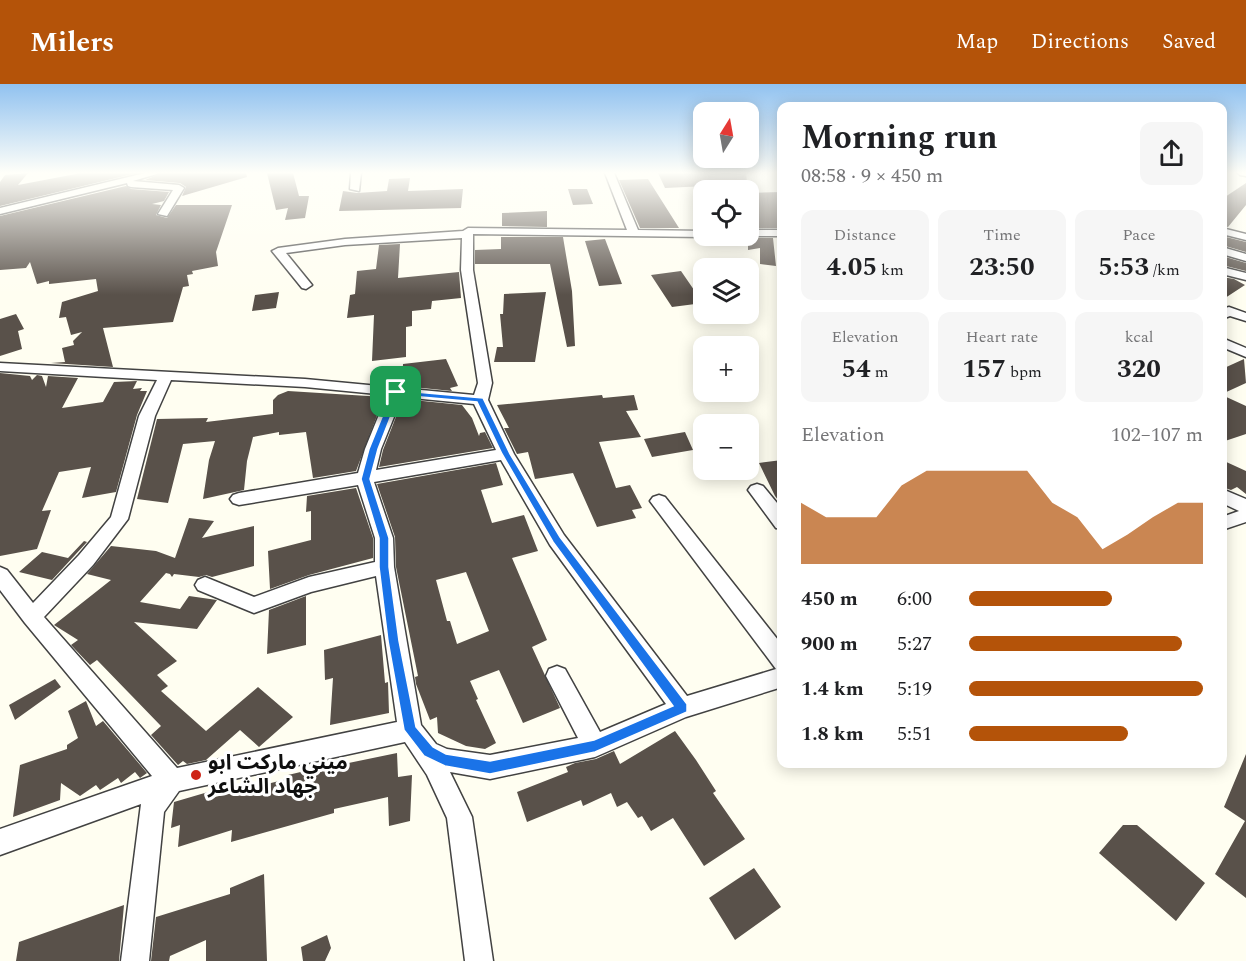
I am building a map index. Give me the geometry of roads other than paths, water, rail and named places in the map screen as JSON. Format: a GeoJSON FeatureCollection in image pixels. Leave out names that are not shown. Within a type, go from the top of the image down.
{"type":"FeatureCollection","features":[{"type":"Feature","properties":{"kind":"street"},"geometry":{"type":"LineString","coordinates":[[627,214],[634,233]]}},
{"type":"Feature","properties":{"kind":"street"},"geometry":{"type":"LineString","coordinates":[[306,285],[278,251],[345,242],[468,234],[468,231],[693,234]]}},
{"type":"Feature","properties":{"kind":"street"},"geometry":{"type":"LineString","coordinates":[[1227,232],[1246,237]]}},
{"type":"Feature","properties":{"kind":"street"},"geometry":{"type":"LineString","coordinates":[[759,233],[777,233]]}},
{"type":"Feature","properties":{"kind":"street"},"geometry":{"type":"LineString","coordinates":[[766,233],[777,242]]}},
{"type":"Feature","properties":{"kind":"street"},"geometry":{"type":"LineString","coordinates":[[468,234],[467,270],[485,384],[480,400],[506,454],[556,540],[682,708]]}},
{"type":"Feature","properties":{"kind":"street"},"geometry":{"type":"LineString","coordinates":[[1227,251],[1246,258]]}},
{"type":"Feature","properties":{"kind":"street"},"geometry":{"type":"LineString","coordinates":[[1227,272],[1245,277]]}},
{"type":"Feature","properties":{"kind":"street"},"geometry":{"type":"LineString","coordinates":[[1227,312],[1246,317]]}},
{"type":"Feature","properties":{"kind":"street"},"geometry":{"type":"LineString","coordinates":[[1227,344],[1246,353]]}},
{"type":"Feature","properties":{"kind":"street"},"geometry":{"type":"LineString","coordinates":[[0,367],[305,383],[480,400]]}},
{"type":"Feature","properties":{"kind":"street"},"geometry":{"type":"LineString","coordinates":[[32,617],[86,560],[119,519],[147,416],[166,375]]}},
{"type":"Feature","properties":{"kind":"street"},"geometry":{"type":"LineString","coordinates":[[396,392],[373,449],[365,479],[384,538],[384,567],[394,641],[410,730],[435,767],[459,817],[479,961]]}},
{"type":"Feature","properties":{"kind":"street"},"geometry":{"type":"LineString","coordinates":[[239,499],[506,454]]}},
{"type":"Feature","properties":{"kind":"street"},"geometry":{"type":"LineString","coordinates":[[757,490],[777,516]]}},
{"type":"Feature","properties":{"kind":"street"},"geometry":{"type":"LineString","coordinates":[[1227,498],[1246,507]]}},
{"type":"Feature","properties":{"kind":"street"},"geometry":{"type":"LineString","coordinates":[[659,501],[777,656]]}},
{"type":"Feature","properties":{"kind":"street"},"geometry":{"type":"LineString","coordinates":[[1227,522],[1246,515]]}},
{"type":"Feature","properties":{"kind":"street"},"geometry":{"type":"LineString","coordinates":[[205,585],[254,605],[309,585],[384,567]]}},
{"type":"Feature","properties":{"kind":"street"},"geometry":{"type":"LineString","coordinates":[[0,575],[32,617],[172,781]]}},
{"type":"Feature","properties":{"kind":"street"},"geometry":{"type":"LineString","coordinates":[[557,676],[595,746]]}},
{"type":"Feature","properties":{"kind":"street"},"geometry":{"type":"LineString","coordinates":[[410,730],[428,752],[445,760],[490,767],[595,746],[682,708],[777,679]]}},
{"type":"Feature","properties":{"kind":"street"},"geometry":{"type":"LineString","coordinates":[[0,842],[172,781],[410,730]]}},
{"type":"Feature","properties":{"kind":"street"},"geometry":{"type":"LineString","coordinates":[[135,961],[152,808],[172,781]]}},
{"type":"Feature","properties":{"kind":"place","name":"ميني ماركت ابو جهاد الشاعر"},"geometry":{"type":"Point","coordinates":[196,775]}}]}
